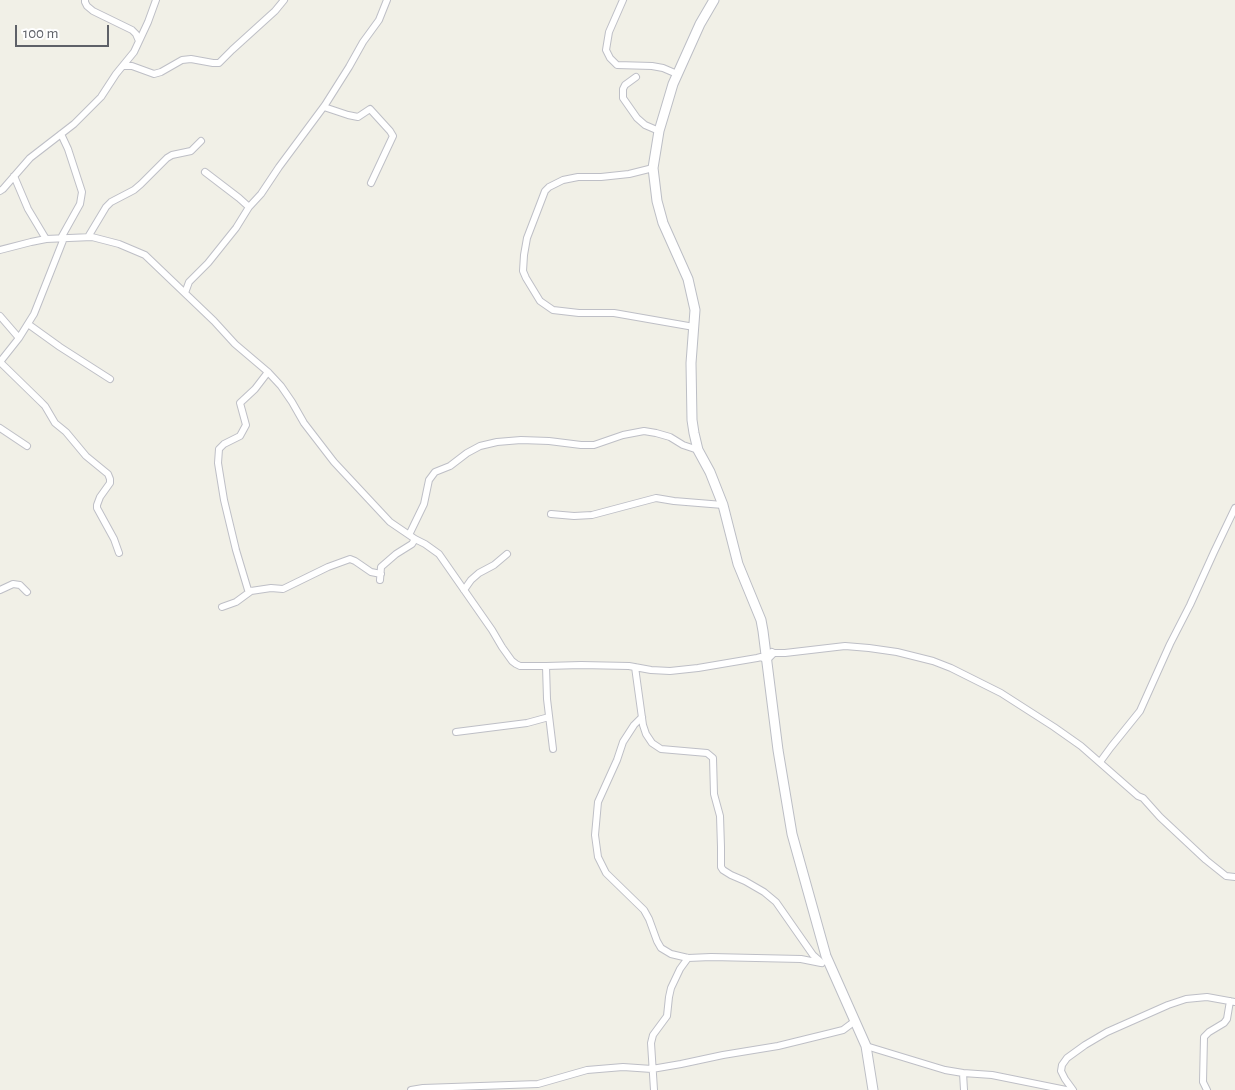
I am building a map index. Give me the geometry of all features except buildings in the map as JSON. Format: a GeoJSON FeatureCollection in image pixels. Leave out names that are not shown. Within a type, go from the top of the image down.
{"type":"FeatureCollection","features":[{"type":"Feature","properties":{"kind":"street"},"geometry":{"type":"LineString","coordinates":[[85,0],[87,6],[93,11],[132,30],[139,41]]}},
{"type":"Feature","properties":{"kind":"street"},"geometry":{"type":"LineString","coordinates":[[0,191],[35,153],[74,124],[101,97],[122,66],[130,58],[148,22],[156,0]]}},
{"type":"Feature","properties":{"kind":"street"},"geometry":{"type":"LineString","coordinates":[[122,66],[132,66],[154,74],[182,60],[191,59],[219,63],[275,11],[284,0]]}},
{"type":"Feature","properties":{"kind":"street"},"geometry":{"type":"LineString","coordinates":[[185,293],[189,282],[208,263],[236,228],[249,207],[261,194],[324,107],[363,42],[379,20],[387,0]]}},
{"type":"Feature","properties":{"kind":"street"},"geometry":{"type":"LineString","coordinates":[[623,0],[609,32],[606,50],[610,58],[617,65],[652,66],[677,74]]}},
{"type":"Feature","properties":{"kind":"street"},"geometry":{"type":"LineString","coordinates":[[714,0],[700,24],[677,74],[659,131],[653,168],[657,201],[663,223],[682,264],[693,295],[695,310],[691,363],[692,420],[698,450],[710,472],[723,505],[738,564],[761,620],[769,654],[778,750],[792,834],[826,956],[866,1046],[873,1090]]}},
{"type":"Feature","properties":{"kind":"street"},"geometry":{"type":"LineString","coordinates":[[636,77],[622,89],[623,98],[637,118],[645,125],[659,131]]}},
{"type":"Feature","properties":{"kind":"street"},"geometry":{"type":"LineString","coordinates":[[324,107],[358,117],[370,109],[390,131],[393,136],[371,182]]}},
{"type":"Feature","properties":{"kind":"street"},"geometry":{"type":"LineString","coordinates":[[61,134],[82,192],[80,204],[62,238],[34,314],[19,338],[0,362],[45,406],[55,423],[66,432],[86,456],[108,474],[110,482],[100,497],[97,508],[114,539],[119,553]]}},
{"type":"Feature","properties":{"kind":"street"},"geometry":{"type":"LineString","coordinates":[[88,237],[111,202],[142,184],[172,154],[191,151],[201,141]]}},
{"type":"Feature","properties":{"kind":"street"},"geometry":{"type":"LineString","coordinates":[[653,168],[629,174],[573,178],[563,180],[549,187],[545,191],[527,238],[523,271],[540,302],[553,310],[579,313],[614,313],[694,327]]}},
{"type":"Feature","properties":{"kind":"street"},"geometry":{"type":"LineString","coordinates":[[205,172],[249,207]]}},
{"type":"Feature","properties":{"kind":"street"},"geometry":{"type":"LineString","coordinates":[[14,176],[28,209],[46,239]]}},
{"type":"Feature","properties":{"kind":"street"},"geometry":{"type":"LineString","coordinates":[[0,250],[46,239],[88,237],[107,240],[145,255],[214,321],[235,344],[268,372],[292,402],[304,423],[334,462],[390,522],[440,554],[512,661],[520,666],[581,665],[635,667],[670,671],[757,658],[769,654],[845,646],[897,652],[934,661],[1001,693],[1081,746],[1138,796],[1143,798],[1160,817],[1206,860],[1226,876],[1235,877]]}},
{"type":"Feature","properties":{"kind":"street"},"geometry":{"type":"LineString","coordinates":[[173,281],[189,282]]}},
{"type":"Feature","properties":{"kind":"street"},"geometry":{"type":"LineString","coordinates":[[0,316],[19,338]]}},
{"type":"Feature","properties":{"kind":"street"},"geometry":{"type":"LineString","coordinates":[[28,324],[110,379]]}},
{"type":"Feature","properties":{"kind":"street"},"geometry":{"type":"LineString","coordinates":[[251,591],[248,590],[236,550],[224,500],[218,463],[219,449],[224,444],[240,436],[246,425],[240,403],[255,389],[268,372]]}},
{"type":"Feature","properties":{"kind":"street"},"geometry":{"type":"LineString","coordinates":[[0,428],[28,446]]}},
{"type":"Feature","properties":{"kind":"street"},"geometry":{"type":"LineString","coordinates":[[222,607],[236,602],[251,591],[271,588],[283,589],[328,567],[350,559],[381,577],[381,568],[385,563],[412,544],[412,537],[424,504],[429,480],[435,472],[450,466],[467,452],[480,446],[521,440],[581,445],[594,444],[644,431],[670,437],[683,445],[698,450]]}},
{"type":"Feature","properties":{"kind":"street"},"geometry":{"type":"LineString","coordinates":[[551,514],[592,515],[656,498],[723,505]]}},
{"type":"Feature","properties":{"kind":"street"},"geometry":{"type":"LineString","coordinates":[[1100,762],[1140,711],[1235,508]]}},
{"type":"Feature","properties":{"kind":"street"},"geometry":{"type":"LineString","coordinates":[[464,590],[479,573],[494,565],[507,554]]}},
{"type":"Feature","properties":{"kind":"street"},"geometry":{"type":"LineString","coordinates":[[0,590],[13,584],[20,585],[27,592]]}},
{"type":"Feature","properties":{"kind":"street"},"geometry":{"type":"LineString","coordinates":[[546,666],[547,699],[553,749]]}},
{"type":"Feature","properties":{"kind":"street"},"geometry":{"type":"LineString","coordinates":[[635,667],[642,717],[646,734],[652,743],[661,749],[707,753],[713,758],[714,794],[721,821],[721,867],[731,875],[764,892],[776,902],[813,955],[833,972]]}},
{"type":"Feature","properties":{"kind":"street"},"geometry":{"type":"LineString","coordinates":[[456,732],[527,723],[549,717]]}},
{"type":"Feature","properties":{"kind":"street"},"geometry":{"type":"LineString","coordinates":[[642,717],[634,725],[623,742],[598,802],[595,835],[598,857],[606,873],[644,910],[661,948],[671,954],[688,958],[801,959],[821,963]]}},
{"type":"Feature","properties":{"kind":"street"},"geometry":{"type":"LineString","coordinates":[[654,1090],[651,1043],[653,1035],[667,1016],[671,988],[680,969],[688,958]]}},
{"type":"Feature","properties":{"kind":"street"},"geometry":{"type":"LineString","coordinates":[[1073,1090],[1065,1079],[1062,1065],[1067,1058],[1085,1045],[1168,1005],[1186,999],[1207,997],[1233,1002],[1224,1023],[1204,1037],[1203,1082],[1207,1090]]}},
{"type":"Feature","properties":{"kind":"street"},"geometry":{"type":"LineString","coordinates":[[411,1090],[538,1084],[586,1070],[623,1067],[652,1069],[778,1046],[842,1030],[855,1020]]}},
{"type":"Feature","properties":{"kind":"street"},"geometry":{"type":"LineString","coordinates":[[866,1046],[945,1070],[992,1075],[1066,1090]]}},
{"type":"Feature","properties":{"kind":"street"},"geometry":{"type":"LineString","coordinates":[[963,1073],[964,1090]]}}]}
